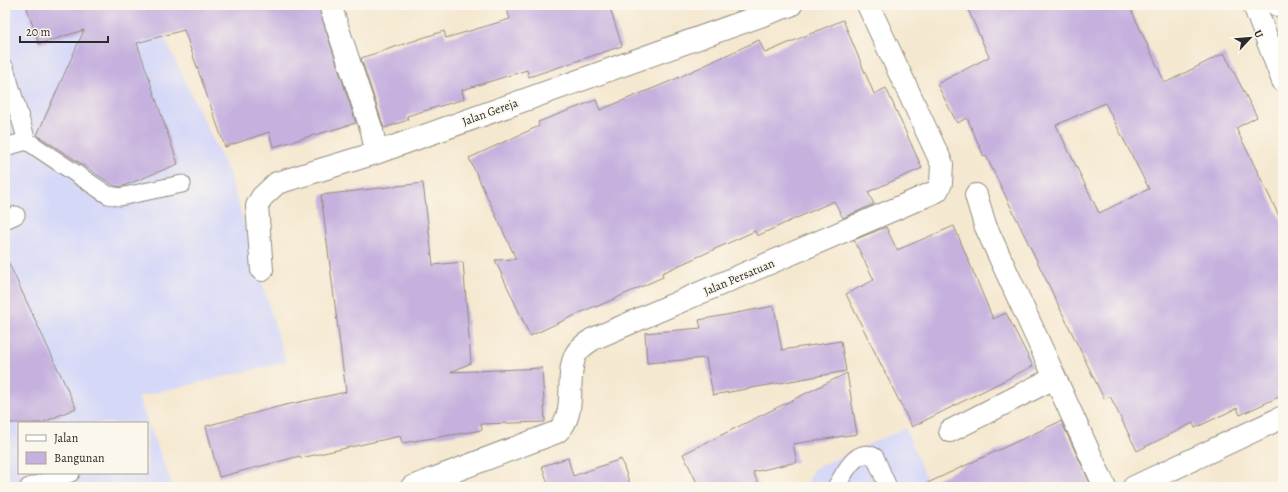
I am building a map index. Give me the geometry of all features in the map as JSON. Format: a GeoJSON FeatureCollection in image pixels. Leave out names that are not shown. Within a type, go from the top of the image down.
{"type":"FeatureCollection","features":[{"type":"Feature","properties":{"kind":"street"},"geometry":{"type":"LineString","coordinates":[[330,5],[372,131],[376,153]]}},
{"type":"Feature","properties":{"kind":"street","name":"Jalan Gereja"},"geometry":{"type":"LineString","coordinates":[[262,270],[257,206],[266,192],[277,183],[376,153],[791,5]]}},
{"type":"Feature","properties":{"kind":"street","name":"Jalan Persatuan"},"geometry":{"type":"LineString","coordinates":[[412,487],[557,432],[567,420],[576,354],[583,345],[593,339],[937,191],[941,183],[942,164],[868,5]]}},
{"type":"Feature","properties":{"kind":"street"},"geometry":{"type":"LineString","coordinates":[[1254,5],[1283,81]]}},
{"type":"Feature","properties":{"kind":"street"},"geometry":{"type":"LineString","coordinates":[[1277,5],[1283,8]]}},
{"type":"Feature","properties":{"kind":"street"},"geometry":{"type":"LineString","coordinates":[[976,195],[985,225],[1105,487]]}},
{"type":"Feature","properties":{"kind":"street"},"geometry":{"type":"LineString","coordinates":[[950,431],[1054,378]]}},
{"type":"Feature","properties":{"kind":"street"},"geometry":{"type":"LineString","coordinates":[[1134,487],[1283,417]]}},
{"type":"Feature","properties":{"kind":"lane"},"geometry":{"type":"LineString","coordinates":[[5,68],[26,141],[108,195],[120,197],[182,184]]}},
{"type":"Feature","properties":{"kind":"lane"},"geometry":{"type":"LineString","coordinates":[[5,147],[26,141]]}},
{"type":"Feature","properties":{"kind":"lane"},"geometry":{"type":"LineString","coordinates":[[836,487],[853,460],[860,456],[870,455],[875,458],[888,487]]}},
{"type":"Feature","properties":{"kind":"lane"},"geometry":{"type":"LineString","coordinates":[[29,487],[68,474]]}},
{"type":"Feature","properties":{"kind":"shaded area"},"geometry":{"type":"Polygon","coordinates":[[[5,5],[149,5],[229,173],[286,362],[138,397],[148,422],[18,422],[18,474],[148,474],[148,423],[173,487],[5,487],[5,5]]]}},
{"type":"Feature","properties":{"kind":"shaded area"},"geometry":{"type":"Polygon","coordinates":[[[905,428],[930,487],[806,487],[813,469],[905,428]]]}},
{"type":"Feature","properties":{"kind":"building"},"geometry":{"type":"Polygon","coordinates":[[[26,5],[318,5],[356,123],[273,147],[269,132],[225,147],[184,30],[137,43],[178,164],[121,187],[115,186],[37,135],[84,30],[39,44],[26,5]]]}},
{"type":"Feature","properties":{"kind":"building"},"geometry":{"type":"Polygon","coordinates":[[[522,5],[609,5],[622,46],[529,77],[527,70],[462,90],[464,99],[407,116],[408,120],[384,128],[361,58],[444,31],[446,38],[510,19],[507,10],[522,5]]]}},
{"type":"Feature","properties":{"kind":"building"},"geometry":{"type":"Polygon","coordinates":[[[966,5],[1129,5],[1165,83],[1224,53],[1257,117],[1236,128],[1283,224],[1283,395],[1240,415],[1237,408],[1195,428],[1193,423],[1137,451],[1110,396],[1104,399],[986,156],[984,157],[967,118],[957,123],[937,84],[989,57],[966,5]],[[1105,103],[1056,125],[1099,213],[1149,189],[1105,103]]]}},
{"type":"Feature","properties":{"kind":"building"},"geometry":{"type":"Polygon","coordinates":[[[843,20],[874,94],[886,88],[922,168],[868,192],[874,204],[843,218],[834,201],[757,236],[755,231],[662,273],[663,277],[530,336],[495,260],[516,259],[469,158],[539,126],[538,122],[596,100],[600,110],[671,81],[759,40],[765,53],[843,20]]]}},
{"type":"Feature","properties":{"kind":"building"},"geometry":{"type":"Polygon","coordinates":[[[423,183],[433,265],[463,262],[471,363],[451,372],[542,368],[545,422],[481,424],[482,430],[402,443],[400,436],[301,458],[300,456],[219,477],[206,426],[281,406],[346,392],[321,195],[423,183]]]}},
{"type":"Feature","properties":{"kind":"building"},"geometry":{"type":"Polygon","coordinates":[[[954,226],[993,319],[1006,313],[1033,366],[912,427],[846,294],[874,280],[854,240],[886,227],[897,250],[954,226]]]}},
{"type":"Feature","properties":{"kind":"building"},"geometry":{"type":"Polygon","coordinates":[[[5,255],[76,408],[44,422],[5,423],[5,255]]]}},
{"type":"Feature","properties":{"kind":"building"},"geometry":{"type":"Polygon","coordinates":[[[774,306],[782,350],[841,341],[846,371],[713,395],[706,358],[647,363],[645,333],[701,328],[699,320],[774,306]]]}},
{"type":"Feature","properties":{"kind":"building"},"geometry":{"type":"Polygon","coordinates":[[[847,373],[857,434],[793,444],[797,462],[753,472],[760,487],[699,487],[683,454],[847,373]]]}},
{"type":"Feature","properties":{"kind":"building"},"geometry":{"type":"Polygon","coordinates":[[[1061,421],[1090,483],[1082,487],[919,487],[1061,421]]]}},
{"type":"Feature","properties":{"kind":"building"},"geometry":{"type":"Polygon","coordinates":[[[568,458],[573,476],[621,459],[631,487],[549,487],[542,466],[568,458]]]}}]}
